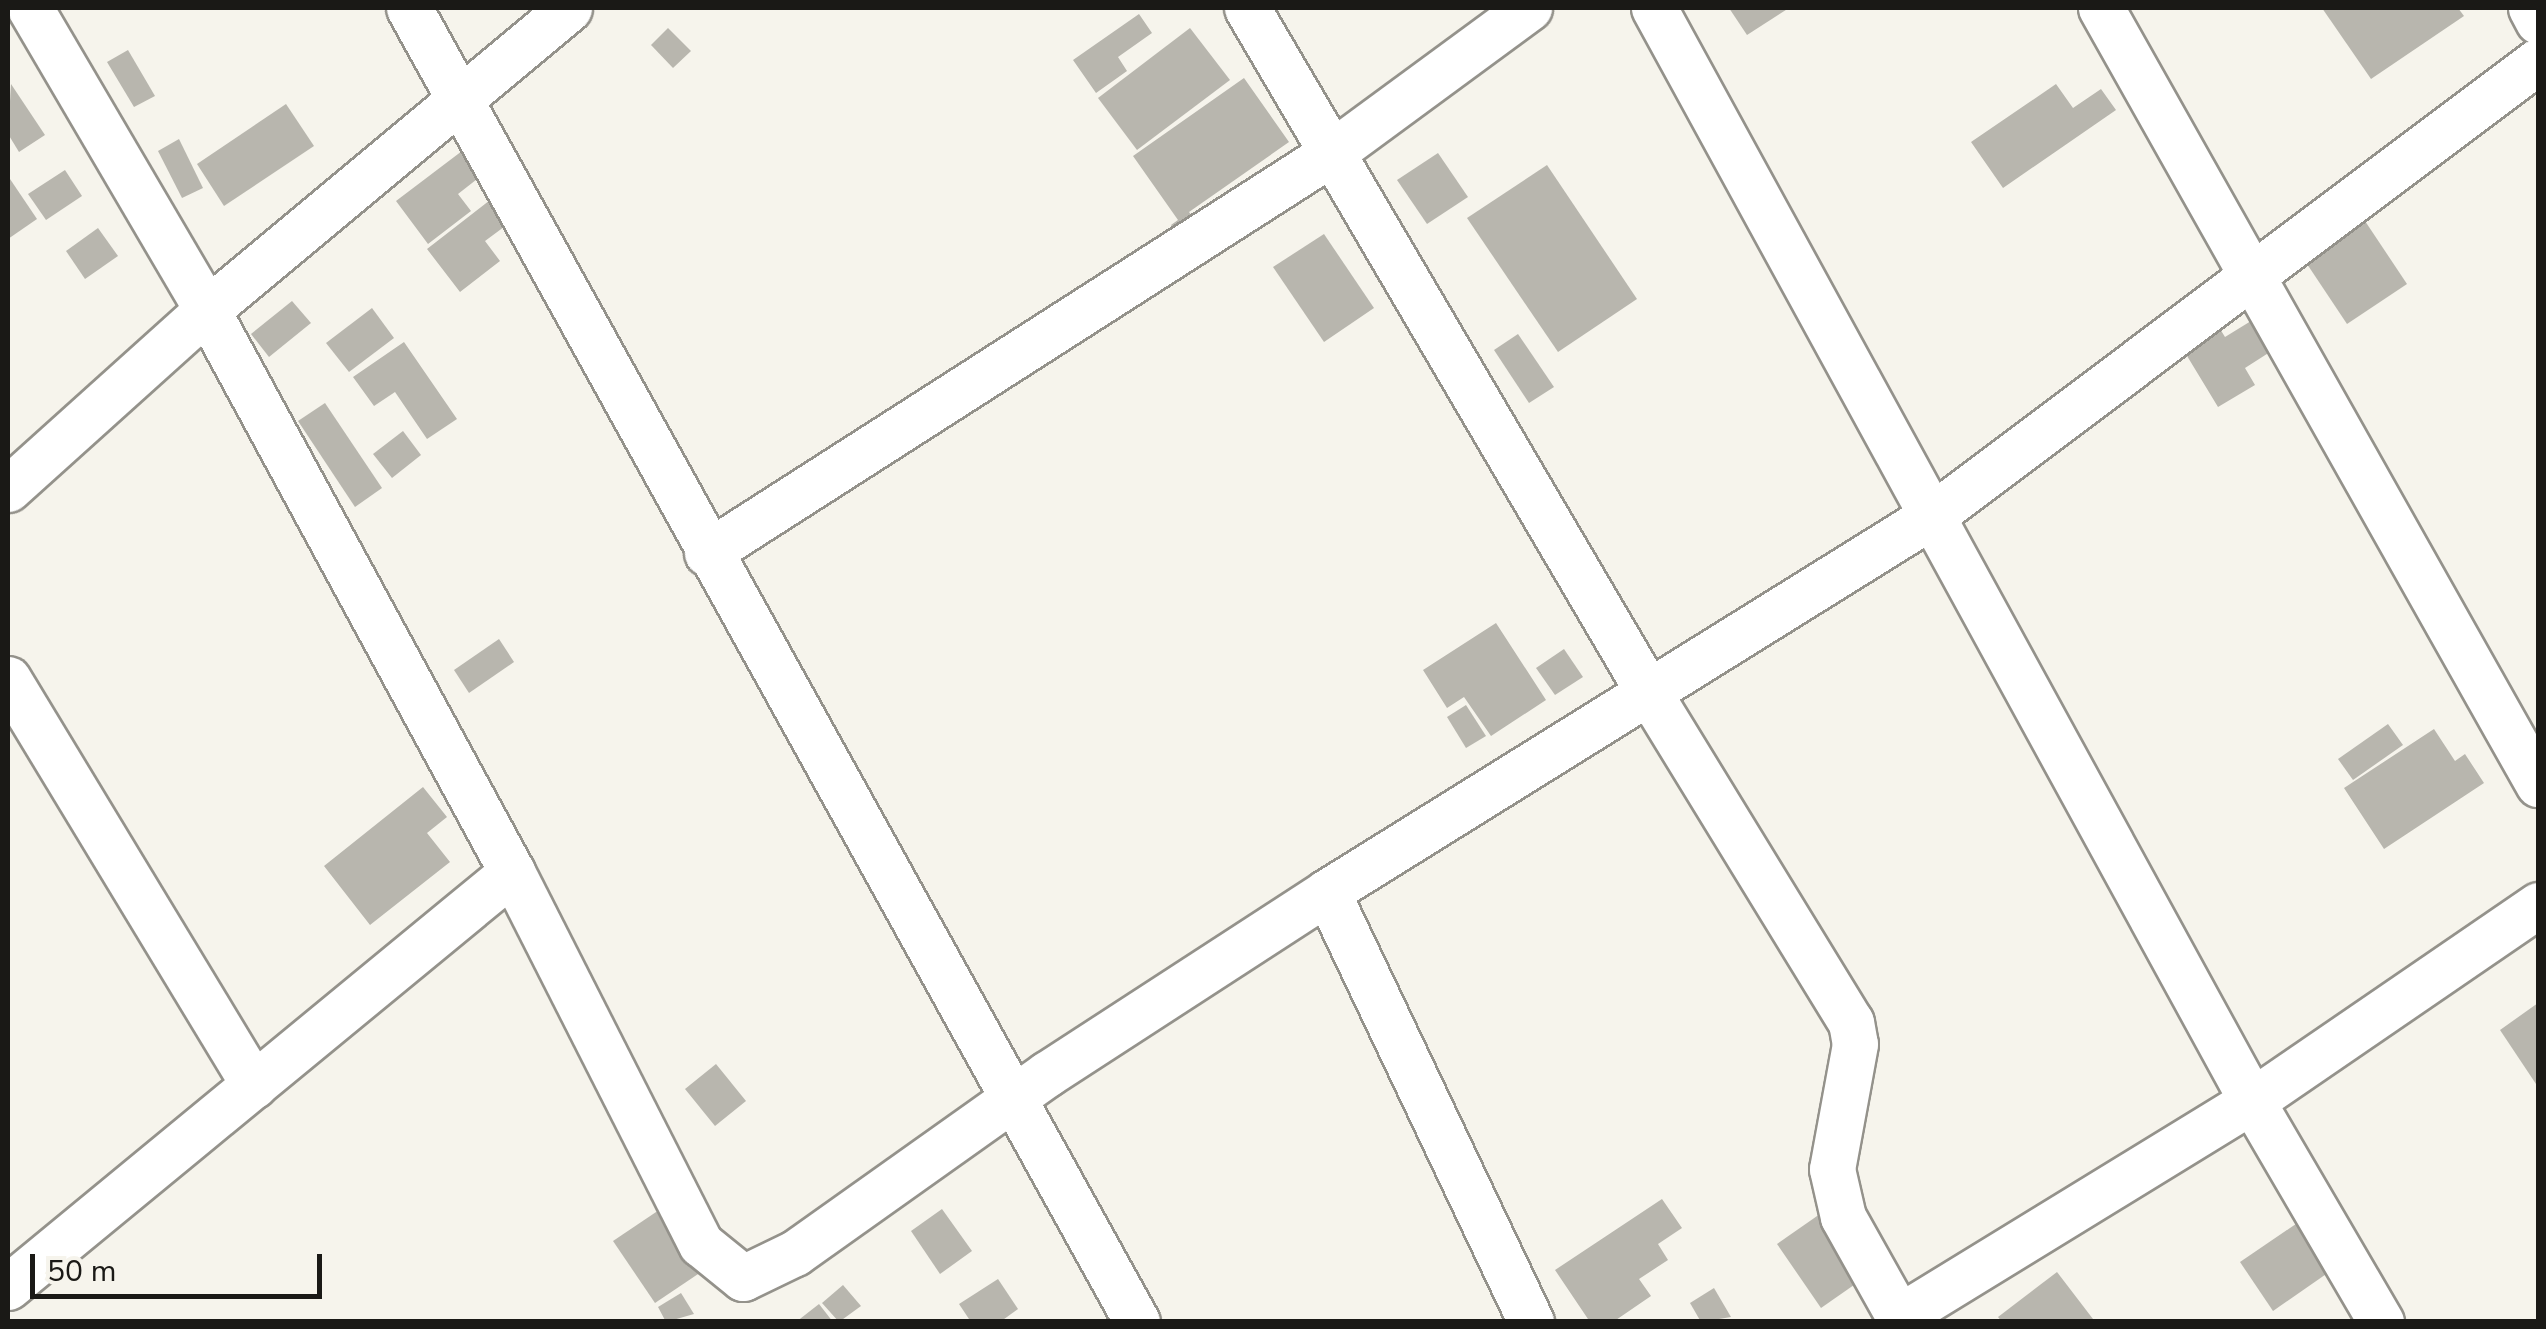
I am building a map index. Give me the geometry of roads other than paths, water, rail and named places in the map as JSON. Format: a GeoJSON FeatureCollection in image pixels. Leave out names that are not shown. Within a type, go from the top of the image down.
{"type":"FeatureCollection","features":[{"type":"Feature","properties":{"kind":"street"},"geometry":{"type":"LineString","coordinates":[[30,8],[207,310],[512,872],[701,1244],[743,1278],[795,1253],[1014,1100],[1327,892],[1646,688],[1932,516],[2250,272],[2538,61]]}},
{"type":"Feature","properties":{"kind":"street"},"geometry":{"type":"LineString","coordinates":[[409,8],[1136,1322]]}},
{"type":"Feature","properties":{"kind":"street"},"geometry":{"type":"LineString","coordinates":[[8,489],[207,310],[569,8]]}},
{"type":"Feature","properties":{"kind":"street"},"geometry":{"type":"LineString","coordinates":[[1247,8],[1646,688],[1851,1022],[1855,1044],[1832,1170],[1843,1217],[1900,1319],[2252,1101],[2538,905]]}},
{"type":"Feature","properties":{"kind":"street"},"geometry":{"type":"LineString","coordinates":[[708,553],[1330,154],[1528,8]]}},
{"type":"Feature","properties":{"kind":"street"},"geometry":{"type":"LineString","coordinates":[[1654,8],[2252,1101],[2382,1322]]}},
{"type":"Feature","properties":{"kind":"street"},"geometry":{"type":"LineString","coordinates":[[2101,8],[2538,784]]}},
{"type":"Feature","properties":{"kind":"street"},"geometry":{"type":"LineString","coordinates":[[2531,8],[2538,21]]}},
{"type":"Feature","properties":{"kind":"street"},"geometry":{"type":"LineString","coordinates":[[8,680],[254,1084]]}},
{"type":"Feature","properties":{"kind":"street"},"geometry":{"type":"LineString","coordinates":[[8,1287],[512,872]]}},
{"type":"Feature","properties":{"kind":"street"},"geometry":{"type":"LineString","coordinates":[[1327,892],[1532,1322]]}}]}
